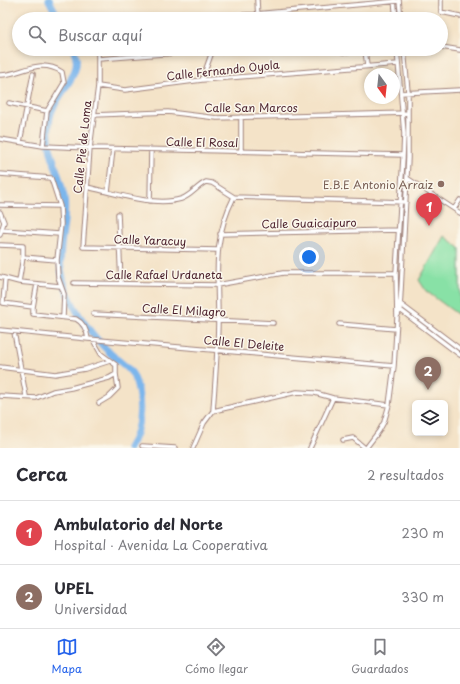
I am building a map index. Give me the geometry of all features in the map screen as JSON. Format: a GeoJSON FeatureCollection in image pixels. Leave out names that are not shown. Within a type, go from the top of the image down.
{"type":"FeatureCollection","features":[{"type":"Feature","properties":{"kind":"street"},"geometry":{"type":"LineString","coordinates":[[257,0],[258,12]]}},
{"type":"Feature","properties":{"kind":"street"},"geometry":{"type":"LineString","coordinates":[[441,0],[441,12]]}},
{"type":"Feature","properties":{"kind":"street"},"geometry":{"type":"LineString","coordinates":[[279,12],[397,1]]}},
{"type":"Feature","properties":{"kind":"street"},"geometry":{"type":"LineString","coordinates":[[396,12],[397,1]]}},
{"type":"Feature","properties":{"kind":"street"},"geometry":{"type":"LineString","coordinates":[[397,1],[399,12]]}},
{"type":"Feature","properties":{"kind":"street"},"geometry":{"type":"LineString","coordinates":[[448,13],[460,16]]}},
{"type":"Feature","properties":{"kind":"street"},"geometry":{"type":"LineString","coordinates":[[448,48],[460,50]]}},
{"type":"Feature","properties":{"kind":"street"},"geometry":{"type":"LineString","coordinates":[[99,58],[128,56]]}},
{"type":"Feature","properties":{"kind":"street"},"geometry":{"type":"LineString","coordinates":[[202,80],[211,56]]}},
{"type":"Feature","properties":{"kind":"street"},"geometry":{"type":"LineString","coordinates":[[366,56],[367,66]]}},
{"type":"Feature","properties":{"kind":"street"},"geometry":{"type":"LineString","coordinates":[[344,440],[353,438],[365,448],[379,432],[389,406],[394,366],[397,318],[396,273],[403,155],[401,93],[397,56]]}},
{"type":"Feature","properties":{"kind":"street"},"geometry":{"type":"LineString","coordinates":[[397,318],[400,310],[407,178],[408,92],[405,56]]}},
{"type":"Feature","properties":{"kind":"street","name":"Calle Pie de Loma"},"geometry":{"type":"LineString","coordinates":[[83,247],[90,148],[98,86],[99,58]]}},
{"type":"Feature","properties":{"kind":"street","name":"Calle Fernando Oyola"},"geometry":{"type":"LineString","coordinates":[[98,86],[125,90],[202,80],[398,64]]}},
{"type":"Feature","properties":{"kind":"street"},"geometry":{"type":"LineString","coordinates":[[0,75],[7,75],[24,68],[50,66],[62,72],[64,83],[47,111],[45,146]]}},
{"type":"Feature","properties":{"kind":"street"},"geometry":{"type":"LineString","coordinates":[[20,142],[33,74]]}},
{"type":"Feature","properties":{"kind":"street"},"geometry":{"type":"LineString","coordinates":[[401,93],[460,90]]}},
{"type":"Feature","properties":{"kind":"street"},"geometry":{"type":"LineString","coordinates":[[9,103],[47,111]]}},
{"type":"Feature","properties":{"kind":"street","name":"Calle San Marcos"},"geometry":{"type":"LineString","coordinates":[[94,115],[168,112],[217,118],[408,113]]}},
{"type":"Feature","properties":{"kind":"street"},"geometry":{"type":"LineString","coordinates":[[240,152],[241,117]]}},
{"type":"Feature","properties":{"kind":"street","name":"Calle El Rosal"},"geometry":{"type":"LineString","coordinates":[[0,139],[45,146],[113,149],[403,155]]}},
{"type":"Feature","properties":{"kind":"street"},"geometry":{"type":"LineString","coordinates":[[108,192],[113,149]]}},
{"type":"Feature","properties":{"kind":"street"},"geometry":{"type":"LineString","coordinates":[[150,201],[151,150]]}},
{"type":"Feature","properties":{"kind":"street"},"geometry":{"type":"LineString","coordinates":[[0,174],[51,178],[60,206],[61,224],[56,260],[64,301],[63,317]]}},
{"type":"Feature","properties":{"kind":"street"},"geometry":{"type":"LineString","coordinates":[[402,175],[460,213]]}},
{"type":"Feature","properties":{"kind":"street"},"geometry":{"type":"LineString","coordinates":[[87,187],[150,201],[181,199],[206,182],[212,183],[234,197],[406,202]]}},
{"type":"Feature","properties":{"kind":"street"},"geometry":{"type":"LineString","coordinates":[[193,448],[204,424],[213,412],[218,321],[217,250],[224,216],[234,197]]}},
{"type":"Feature","properties":{"kind":"street"},"geometry":{"type":"LineString","coordinates":[[454,209],[460,200]]}},
{"type":"Feature","properties":{"kind":"street"},"geometry":{"type":"LineString","coordinates":[[0,205],[60,206]]}},
{"type":"Feature","properties":{"kind":"street"},"geometry":{"type":"LineString","coordinates":[[0,212],[4,222],[3,230],[0,235]]}},
{"type":"Feature","properties":{"kind":"street"},"geometry":{"type":"LineString","coordinates":[[118,214],[121,283]]}},
{"type":"Feature","properties":{"kind":"street"},"geometry":{"type":"LineString","coordinates":[[3,230],[59,234]]}},
{"type":"Feature","properties":{"kind":"street","name":"Calle Guaicaipuro"},"geometry":{"type":"LineString","coordinates":[[220,234],[398,230]]}},
{"type":"Feature","properties":{"kind":"street"},"geometry":{"type":"LineString","coordinates":[[0,245],[23,246],[23,257],[19,282]]}},
{"type":"Feature","properties":{"kind":"street","name":"Calle Yaracuy"},"geometry":{"type":"LineString","coordinates":[[83,247],[217,250]]}},
{"type":"Feature","properties":{"kind":"street"},"geometry":{"type":"LineString","coordinates":[[23,257],[56,260]]}},
{"type":"Feature","properties":{"kind":"street","name":"Calle Rafael Urdaneta"},"geometry":{"type":"LineString","coordinates":[[74,283],[217,285],[283,273],[396,273]]}},
{"type":"Feature","properties":{"kind":"street"},"geometry":{"type":"LineString","coordinates":[[0,277],[19,282],[60,286]]}},
{"type":"Feature","properties":{"kind":"street"},"geometry":{"type":"LineString","coordinates":[[5,279],[3,303],[32,307]]}},
{"type":"Feature","properties":{"kind":"street"},"geometry":{"type":"LineString","coordinates":[[36,284],[32,307],[34,314],[76,318],[81,322],[87,332],[88,340]]}},
{"type":"Feature","properties":{"kind":"street"},"geometry":{"type":"LineString","coordinates":[[396,301],[460,349]]}},
{"type":"Feature","properties":{"kind":"street"},"geometry":{"type":"LineString","coordinates":[[396,307],[460,355]]}},
{"type":"Feature","properties":{"kind":"street","name":"Calle El Milagro"},"geometry":{"type":"LineString","coordinates":[[93,314],[273,323]]}},
{"type":"Feature","properties":{"kind":"street"},"geometry":{"type":"LineString","coordinates":[[339,324],[396,329]]}},
{"type":"Feature","properties":{"kind":"street","name":"Calle El Deleite"},"geometry":{"type":"LineString","coordinates":[[0,330],[88,340],[94,339],[217,349],[394,366]]}},
{"type":"Feature","properties":{"kind":"street"},"geometry":{"type":"LineString","coordinates":[[14,332],[26,396]]}},
{"type":"Feature","properties":{"kind":"street"},"geometry":{"type":"LineString","coordinates":[[94,339],[102,354],[116,365],[117,390],[99,403]]}},
{"type":"Feature","properties":{"kind":"street"},"geometry":{"type":"LineString","coordinates":[[0,367],[55,374],[85,369],[110,361]]}},
{"type":"Feature","properties":{"kind":"street"},"geometry":{"type":"LineString","coordinates":[[0,396],[26,396],[36,398],[62,388],[71,388],[110,378],[116,374]]}},
{"type":"Feature","properties":{"kind":"street"},"geometry":{"type":"LineString","coordinates":[[213,412],[297,392],[315,393],[332,398],[389,406]]}},
{"type":"Feature","properties":{"kind":"street"},"geometry":{"type":"LineString","coordinates":[[310,448],[332,398]]}},
{"type":"Feature","properties":{"kind":"street"},"geometry":{"type":"LineString","coordinates":[[142,446],[175,448]]}},
{"type":"Feature","properties":{"kind":"green space"},"geometry":{"type":"Polygon","coordinates":[[[444,236],[460,248],[460,310],[457,314],[426,291],[419,280],[444,236]]]}},
{"type":"Feature","properties":{"kind":"waterway"},"geometry":{"type":"LineString","coordinates":[[49,0],[55,12]]}},
{"type":"Feature","properties":{"kind":"waterway"},"geometry":{"type":"LineString","coordinates":[[75,56],[76,67],[73,75],[53,109],[50,117],[49,128],[50,149],[62,187],[65,206],[60,252],[61,269],[68,293],[86,326],[102,345],[129,369],[133,375],[140,403],[140,413],[137,432],[129,448]]}},
{"type":"Feature","properties":{"kind":"place","name":"E.B.E Antonio Arraiz"},"geometry":{"type":"Point","coordinates":[441,184]}},
{"type":"Feature","properties":{"kind":"place","name":"Ambulatorio del Norte"},"geometry":{"type":"Point","coordinates":[429,226]}},
{"type":"Feature","properties":{"kind":"place","name":"UPEL"},"geometry":{"type":"Point","coordinates":[428,390]}}]}
